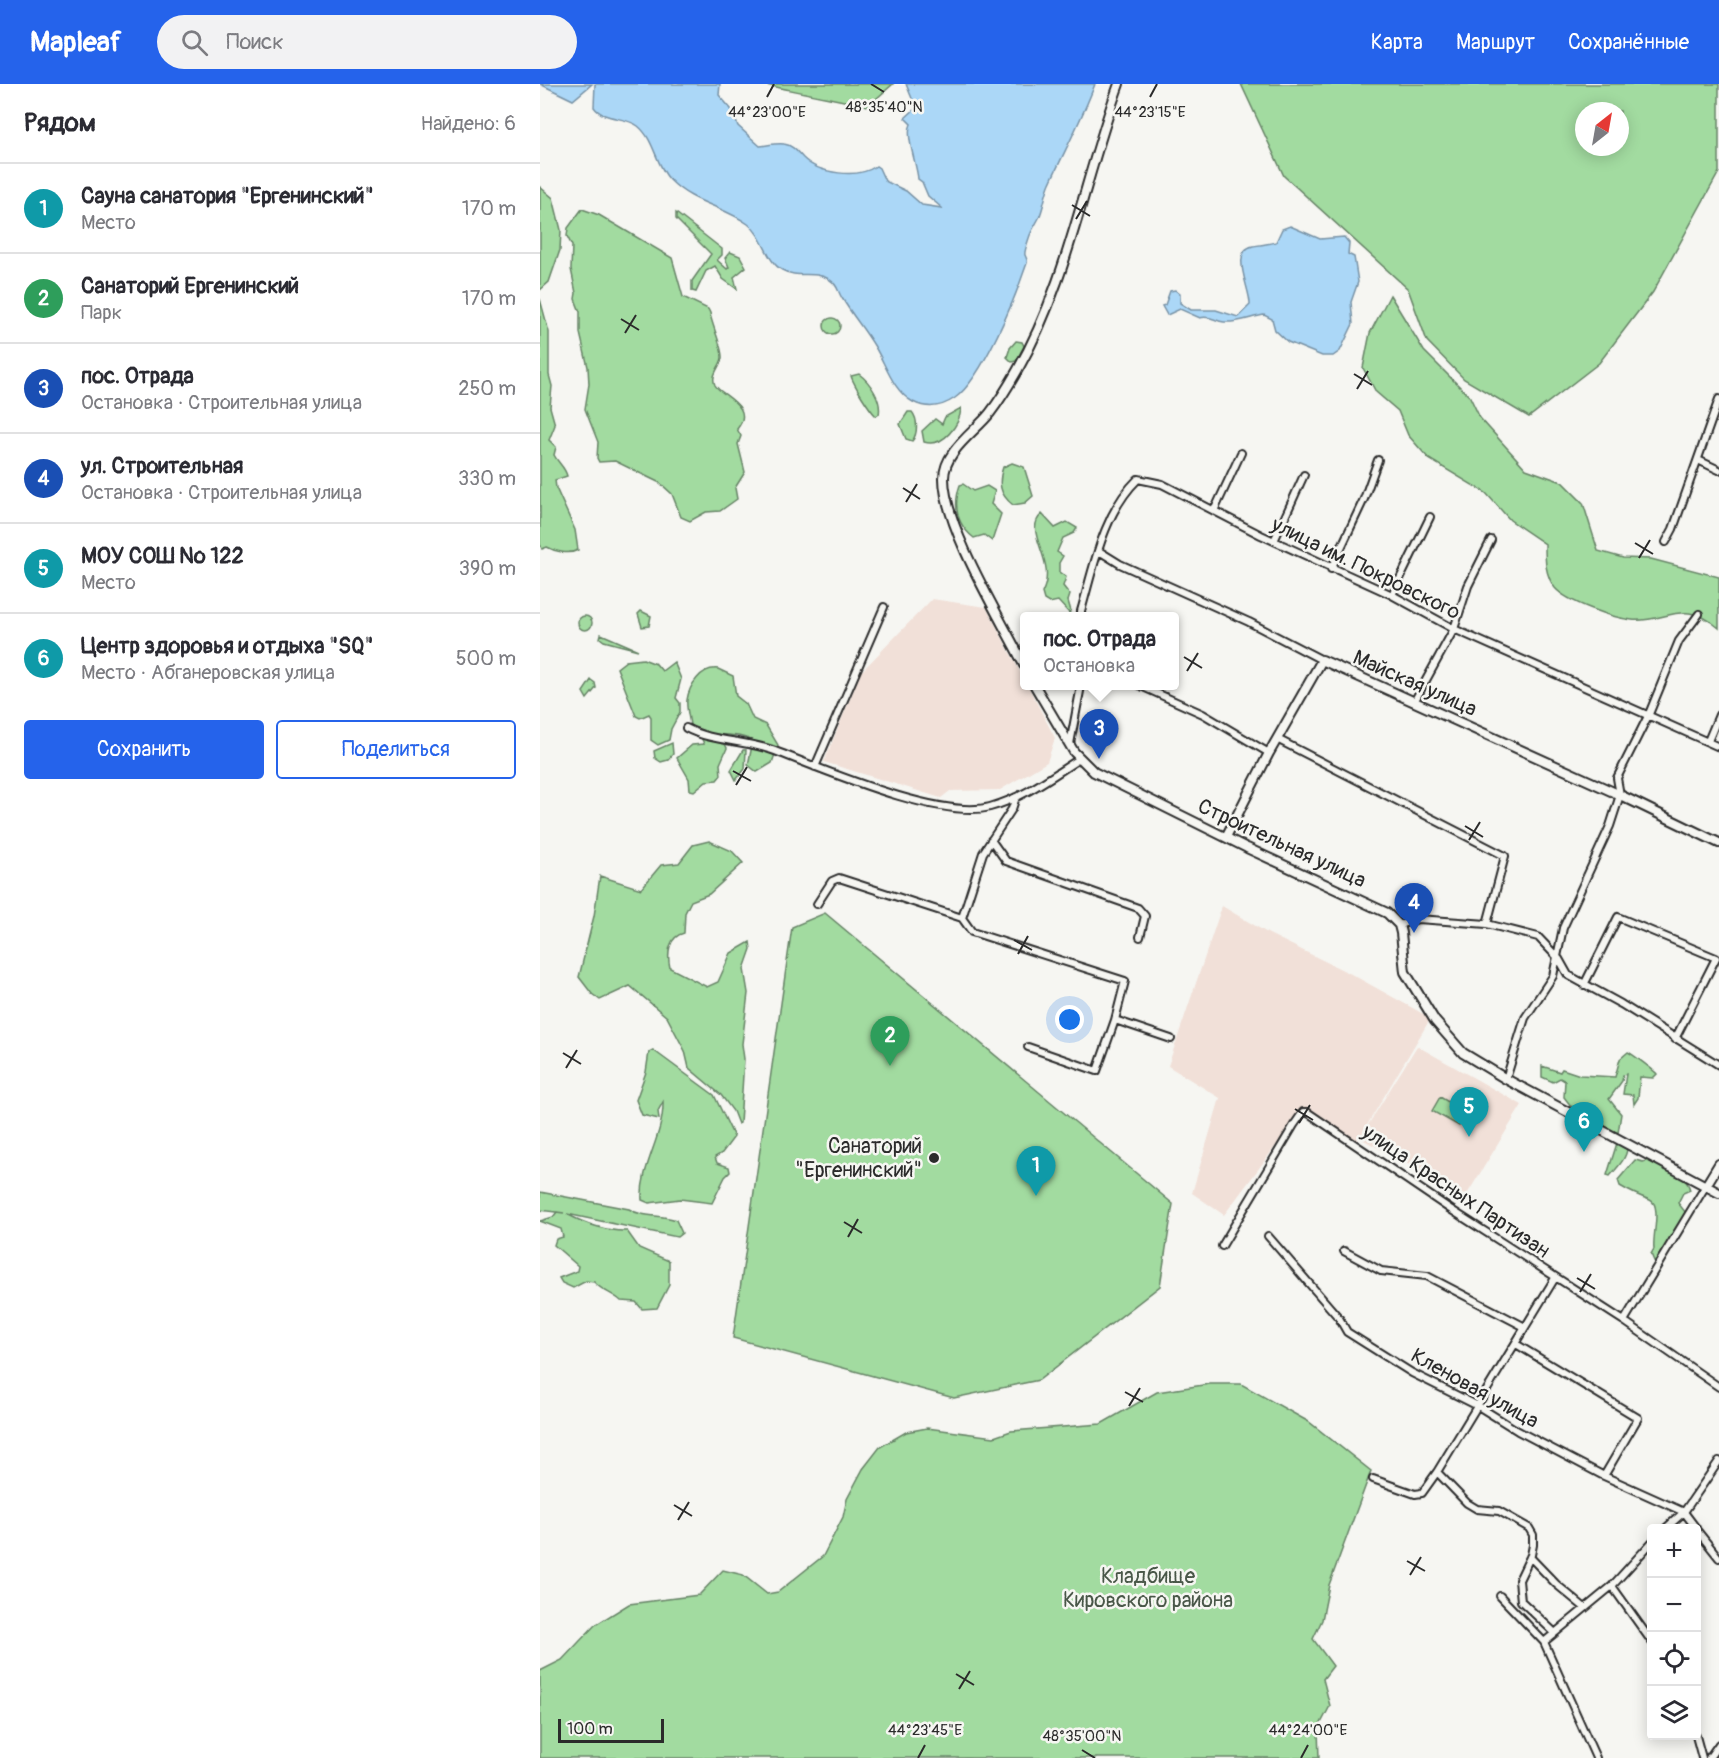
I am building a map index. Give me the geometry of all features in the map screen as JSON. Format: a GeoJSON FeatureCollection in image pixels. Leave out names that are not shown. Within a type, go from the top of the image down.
{"type":"FeatureCollection","features":[{"type":"Feature","properties":{"kind":"street"},"geometry":{"type":"LineString","coordinates":[[1020,657],[964,548],[947,499],[944,475],[956,450],[995,406],[1033,341],[1055,285],[1119,84]]}},
{"type":"Feature","properties":{"kind":"street"},"geometry":{"type":"LineString","coordinates":[[1666,542],[1719,399]]}},
{"type":"Feature","properties":{"kind":"street"},"geometry":{"type":"LineString","coordinates":[[1214,511],[1241,453]]}},
{"type":"Feature","properties":{"kind":"street"},"geometry":{"type":"LineString","coordinates":[[1331,569],[1364,499],[1378,460]]}},
{"type":"Feature","properties":{"kind":"street"},"geometry":{"type":"LineString","coordinates":[[1698,460],[1719,470]]}},
{"type":"Feature","properties":{"kind":"street"},"geometry":{"type":"LineString","coordinates":[[1274,542],[1304,475]]}},
{"type":"Feature","properties":{"kind":"street","name":"улица им. Покровского"},"geometry":{"type":"LineString","coordinates":[[1082,612],[1110,516],[1126,490],[1138,479],[1147,478],[1274,542],[1392,596],[1454,629],[1650,713],[1719,747]]}},
{"type":"Feature","properties":{"kind":"street"},"geometry":{"type":"LineString","coordinates":[[1392,596],[1430,517]]}},
{"type":"Feature","properties":{"kind":"street"},"geometry":{"type":"LineString","coordinates":[[1414,702],[1454,629],[1467,586],[1491,540]]}},
{"type":"Feature","properties":{"kind":"street","name":"Майская улица"},"geometry":{"type":"LineString","coordinates":[[1099,551],[1120,564],[1249,622],[1322,660],[1620,795],[1719,843]]}},
{"type":"Feature","properties":{"kind":"street"},"geometry":{"type":"LineString","coordinates":[[815,767],[884,607]]}},
{"type":"Feature","properties":{"kind":"street"},"geometry":{"type":"LineString","coordinates":[[1506,1079],[1525,1018],[1554,976],[1563,928],[1610,826],[1620,795],[1617,778],[1650,713],[1679,641],[1699,614]]}},
{"type":"Feature","properties":{"kind":"street"},"geometry":{"type":"LineString","coordinates":[[1226,837],[1269,753],[1322,660]]}},
{"type":"Feature","properties":{"kind":"street","name":"Строительная улица"},"geometry":{"type":"LineString","coordinates":[[1037,690],[1078,759],[1102,777],[1370,903],[1387,913],[1399,925]]}},
{"type":"Feature","properties":{"kind":"street"},"geometry":{"type":"LineString","coordinates":[[1070,744],[1080,690]]}},
{"type":"Feature","properties":{"kind":"street"},"geometry":{"type":"LineString","coordinates":[[1150,690],[1203,714],[1269,753]]}},
{"type":"Feature","properties":{"kind":"street"},"geometry":{"type":"LineString","coordinates":[[1708,741],[1719,715]]}},
{"type":"Feature","properties":{"kind":"street"},"geometry":{"type":"LineString","coordinates":[[686,728],[699,734],[757,745],[815,767],[946,808],[969,810],[989,807],[1016,797],[1078,759]]}},
{"type":"Feature","properties":{"kind":"street"},"geometry":{"type":"LineString","coordinates":[[1277,739],[1505,856],[1487,924]]}},
{"type":"Feature","properties":{"kind":"street"},"geometry":{"type":"LineString","coordinates":[[962,918],[982,853],[1012,809],[1016,797]]}},
{"type":"Feature","properties":{"kind":"street"},"geometry":{"type":"LineString","coordinates":[[991,840],[1006,861],[1138,908],[1145,916],[1140,937]]}},
{"type":"Feature","properties":{"kind":"street"},"geometry":{"type":"LineString","coordinates":[[818,904],[832,881],[839,878],[962,918],[972,932],[1125,981],[1115,1020],[1097,1071],[1028,1047]]}},
{"type":"Feature","properties":{"kind":"street"},"geometry":{"type":"LineString","coordinates":[[1584,985],[1618,917],[1716,958],[1675,1039]]}},
{"type":"Feature","properties":{"kind":"street"},"geometry":{"type":"LineString","coordinates":[[1719,1065],[1621,1004],[1568,975],[1559,959],[1538,937],[1487,924],[1418,919],[1399,925],[1405,972],[1420,999],[1463,1053],[1506,1079],[1719,1193]]}},
{"type":"Feature","properties":{"kind":"street"},"geometry":{"type":"LineString","coordinates":[[1115,1020],[1171,1039]]}},
{"type":"Feature","properties":{"kind":"street","name":"улица Красных Партизан"},"geometry":{"type":"LineString","coordinates":[[1222,1246],[1294,1125],[1303,1112],[1307,1112],[1555,1278],[1624,1321],[1719,1387]]}},
{"type":"Feature","properties":{"kind":"street"},"geometry":{"type":"LineString","coordinates":[[1624,1321],[1719,1164]]}},
{"type":"Feature","properties":{"kind":"street","name":"Кленовая улица"},"geometry":{"type":"LineString","coordinates":[[1268,1236],[1339,1318],[1347,1332],[1412,1373],[1478,1406],[1518,1431],[1604,1476],[1684,1512],[1692,1524]]}},
{"type":"Feature","properties":{"kind":"street"},"geometry":{"type":"LineString","coordinates":[[1344,1251],[1381,1271],[1427,1276],[1525,1328]]}},
{"type":"Feature","properties":{"kind":"street"},"geometry":{"type":"LineString","coordinates":[[1372,1479],[1415,1494],[1422,1493],[1478,1406],[1555,1278]]}},
{"type":"Feature","properties":{"kind":"street"},"geometry":{"type":"LineString","coordinates":[[1516,1344],[1638,1418],[1604,1476]]}},
{"type":"Feature","properties":{"kind":"street"},"geometry":{"type":"LineString","coordinates":[[1670,1524],[1684,1512],[1719,1461]]}},
{"type":"Feature","properties":{"kind":"street"},"geometry":{"type":"LineString","coordinates":[[1437,1472],[1467,1503],[1476,1509],[1499,1511],[1529,1528],[1533,1535],[1530,1557],[1519,1580],[1521,1601],[1555,1634]]}},
{"type":"Feature","properties":{"kind":"street","name":"Кленовая улица"},"geometry":{"type":"LineString","coordinates":[[1701,1535],[1719,1558]]}},
{"type":"Feature","properties":{"kind":"street"},"geometry":{"type":"LineString","coordinates":[[1544,1642],[1612,1586],[1647,1548]]}},
{"type":"Feature","properties":{"kind":"street"},"geometry":{"type":"LineString","coordinates":[[1530,1557],[1556,1584],[1585,1608]]}},
{"type":"Feature","properties":{"kind":"street"},"geometry":{"type":"LineString","coordinates":[[1612,1586],[1647,1635]]}},
{"type":"Feature","properties":{"kind":"street"},"geometry":{"type":"LineString","coordinates":[[1500,1596],[1544,1642],[1596,1758]]}},
{"type":"Feature","properties":{"kind":"street"},"geometry":{"type":"LineString","coordinates":[[1697,1740],[1702,1758]]}},
{"type":"Feature","properties":{"kind":"street"},"geometry":{"type":"LineString","coordinates":[[1709,1758],[1719,1744]]}},
{"type":"Feature","properties":{"kind":"shaded area"},"geometry":{"type":"Polygon","coordinates":[[[932,599],[986,607],[1020,671],[1020,690],[1030,690],[1055,738],[1047,762],[1000,790],[950,791],[941,798],[824,762],[861,672],[932,599]]]}},
{"type":"Feature","properties":{"kind":"shaded area"},"geometry":{"type":"Polygon","coordinates":[[[1222,906],[1269,934],[1351,974],[1427,1016],[1429,1021],[1357,1142],[1306,1111],[1301,1112],[1224,1215],[1192,1193],[1220,1098],[1168,1066],[1222,906]]]}},
{"type":"Feature","properties":{"kind":"shaded area"},"geometry":{"type":"Polygon","coordinates":[[[1417,1046],[1522,1105],[1466,1196],[1360,1138],[1417,1046]]]}},
{"type":"Feature","properties":{"kind":"green space"},"geometry":{"type":"Polygon","coordinates":[[[761,84],[893,84],[868,106],[761,84]]]}},
{"type":"Feature","properties":{"kind":"green space"},"geometry":{"type":"Polygon","coordinates":[[[1241,84],[1719,84],[1719,172],[1653,292],[1599,363],[1529,417],[1464,379],[1427,341],[1408,289],[1284,176],[1241,84]]]}},
{"type":"Feature","properties":{"kind":"green space"},"geometry":{"type":"Polygon","coordinates":[[[540,187],[553,198],[561,230],[560,250],[549,282],[540,290],[540,187]]]}},
{"type":"Feature","properties":{"kind":"green space"},"geometry":{"type":"Polygon","coordinates":[[[582,209],[599,215],[672,258],[683,297],[708,309],[710,313],[722,354],[714,381],[718,389],[740,408],[742,421],[737,429],[741,436],[738,444],[745,472],[735,488],[737,499],[720,511],[706,512],[690,521],[681,517],[672,494],[660,483],[615,461],[599,462],[597,458],[598,442],[585,409],[589,384],[588,367],[580,333],[580,312],[575,299],[571,269],[572,246],[567,236],[568,228],[582,209]]]}},
{"type":"Feature","properties":{"kind":"green space"},"geometry":{"type":"Polygon","coordinates":[[[676,213],[722,249],[722,255],[717,260],[727,269],[729,267],[725,258],[730,252],[740,256],[746,267],[734,277],[737,289],[723,279],[715,266],[706,271],[696,292],[692,291],[692,281],[711,254],[676,219],[676,213]]]}},
{"type":"Feature","properties":{"kind":"green space"},"geometry":{"type":"Polygon","coordinates":[[[1390,295],[1424,351],[1470,397],[1480,418],[1526,469],[1562,482],[1583,503],[1598,551],[1623,558],[1651,559],[1719,577],[1719,628],[1707,619],[1685,613],[1644,620],[1624,619],[1580,604],[1555,588],[1547,573],[1545,544],[1510,520],[1486,493],[1429,459],[1408,435],[1398,411],[1376,392],[1363,368],[1370,333],[1390,295]]]}},
{"type":"Feature","properties":{"kind":"green space"},"geometry":{"type":"Polygon","coordinates":[[[540,299],[549,332],[549,375],[552,386],[550,407],[555,425],[549,440],[556,447],[554,455],[567,476],[555,480],[556,488],[575,530],[578,550],[567,553],[547,547],[542,549],[540,544],[540,299]]]}},
{"type":"Feature","properties":{"kind":"green space"},"geometry":{"type":"Polygon","coordinates":[[[832,318],[840,326],[832,334],[824,326],[832,318]]]}},
{"type":"Feature","properties":{"kind":"green space"},"geometry":{"type":"Polygon","coordinates":[[[1016,341],[1022,342],[1024,346],[1016,361],[1012,362],[1007,357],[1016,341]]]}},
{"type":"Feature","properties":{"kind":"green space"},"geometry":{"type":"Polygon","coordinates":[[[859,374],[871,386],[877,397],[879,414],[876,416],[862,397],[851,376],[859,374]]]}},
{"type":"Feature","properties":{"kind":"green space"},"geometry":{"type":"Polygon","coordinates":[[[961,408],[954,428],[949,434],[938,442],[924,442],[922,431],[935,419],[942,424],[945,417],[961,408]]]}},
{"type":"Feature","properties":{"kind":"green space"},"geometry":{"type":"Polygon","coordinates":[[[908,412],[912,412],[916,422],[916,431],[912,441],[906,439],[900,424],[908,412]]]}},
{"type":"Feature","properties":{"kind":"green space"},"geometry":{"type":"Polygon","coordinates":[[[1012,463],[1024,467],[1033,496],[1025,503],[1013,505],[1002,492],[1000,478],[1003,467],[1012,463]]]}},
{"type":"Feature","properties":{"kind":"green space"},"geometry":{"type":"Polygon","coordinates":[[[963,484],[973,491],[987,486],[995,491],[991,504],[1001,514],[992,541],[984,535],[974,538],[963,527],[958,514],[957,500],[960,485],[963,484]]]}},
{"type":"Feature","properties":{"kind":"green space"},"geometry":{"type":"Polygon","coordinates":[[[1042,514],[1055,528],[1067,522],[1077,528],[1074,533],[1063,538],[1057,552],[1063,556],[1059,563],[1059,572],[1066,577],[1063,586],[1070,595],[1068,601],[1070,612],[1058,601],[1049,603],[1044,600],[1042,593],[1046,581],[1046,570],[1037,538],[1037,521],[1042,514]]]}},
{"type":"Feature","properties":{"kind":"green space"},"geometry":{"type":"Polygon","coordinates":[[[641,611],[651,616],[649,626],[642,627],[638,614],[641,611]]]}},
{"type":"Feature","properties":{"kind":"green space"},"geometry":{"type":"Polygon","coordinates":[[[582,616],[588,616],[592,623],[588,630],[582,630],[578,626],[578,620],[582,616]]]}},
{"type":"Feature","properties":{"kind":"green space"},"geometry":{"type":"Polygon","coordinates":[[[601,634],[638,650],[604,641],[600,638],[601,634]]]}},
{"type":"Feature","properties":{"kind":"green space"},"geometry":{"type":"Polygon","coordinates":[[[643,659],[656,664],[662,671],[674,662],[681,679],[676,698],[680,703],[680,712],[671,729],[669,740],[658,745],[651,740],[651,717],[649,714],[640,718],[636,716],[617,668],[626,661],[643,659]]]}},
{"type":"Feature","properties":{"kind":"green space"},"geometry":{"type":"Polygon","coordinates":[[[718,669],[733,676],[736,696],[746,704],[753,719],[766,725],[778,745],[772,763],[757,772],[748,765],[753,741],[738,736],[704,732],[690,725],[687,703],[690,689],[701,674],[718,669]]]}},
{"type":"Feature","properties":{"kind":"green space"},"geometry":{"type":"Polygon","coordinates":[[[591,680],[595,683],[596,688],[587,699],[583,692],[591,680]]]}},
{"type":"Feature","properties":{"kind":"green space"},"geometry":{"type":"Polygon","coordinates":[[[701,737],[724,742],[727,748],[720,764],[721,775],[717,780],[706,781],[694,791],[690,790],[689,779],[677,758],[692,745],[704,744],[701,737]]]}},
{"type":"Feature","properties":{"kind":"green space"},"geometry":{"type":"Polygon","coordinates":[[[672,743],[673,754],[668,760],[661,762],[655,758],[654,751],[672,743]]]}},
{"type":"Feature","properties":{"kind":"green space"},"geometry":{"type":"Polygon","coordinates":[[[743,750],[746,750],[745,769],[736,780],[731,770],[743,750]]]}},
{"type":"Feature","properties":{"kind":"green space"},"geometry":{"type":"Polygon","coordinates":[[[709,841],[732,851],[743,863],[709,894],[691,901],[685,913],[684,933],[675,938],[670,947],[669,963],[670,968],[707,987],[718,982],[731,953],[750,942],[751,949],[744,969],[748,993],[742,1044],[744,1059],[740,1123],[738,1124],[733,1111],[721,1095],[689,1068],[685,1051],[667,1017],[630,986],[600,1000],[592,994],[579,977],[594,916],[600,876],[641,889],[661,865],[679,863],[693,845],[709,841]]]}},
{"type":"Feature","properties":{"kind":"green space"},"geometry":{"type":"Polygon","coordinates":[[[825,913],[1173,1204],[1160,1286],[1039,1380],[954,1398],[733,1338],[792,927],[825,913]]]}},
{"type":"Feature","properties":{"kind":"green space"},"geometry":{"type":"Polygon","coordinates":[[[653,1050],[714,1095],[734,1137],[722,1153],[715,1157],[717,1163],[729,1167],[730,1172],[725,1177],[712,1203],[680,1199],[649,1203],[642,1200],[642,1187],[660,1127],[663,1102],[658,1111],[659,1119],[642,1115],[636,1100],[646,1072],[649,1052],[653,1050]]]}},
{"type":"Feature","properties":{"kind":"green space"},"geometry":{"type":"Polygon","coordinates":[[[1628,1052],[1657,1074],[1653,1078],[1640,1077],[1638,1098],[1634,1104],[1633,1095],[1623,1094],[1626,1074],[1623,1075],[1622,1081],[1609,1099],[1621,1114],[1618,1133],[1604,1127],[1596,1117],[1578,1115],[1564,1097],[1565,1081],[1560,1078],[1553,1082],[1542,1077],[1542,1066],[1560,1072],[1562,1069],[1580,1075],[1615,1077],[1620,1059],[1628,1052]]]}},
{"type":"Feature","properties":{"kind":"green space"},"geometry":{"type":"Polygon","coordinates":[[[1440,1097],[1467,1113],[1459,1126],[1432,1111],[1440,1097]]]}},
{"type":"Feature","properties":{"kind":"green space"},"geometry":{"type":"Polygon","coordinates":[[[1617,1143],[1622,1143],[1627,1148],[1627,1152],[1610,1176],[1607,1175],[1617,1143]]]}},
{"type":"Feature","properties":{"kind":"green space"},"geometry":{"type":"Polygon","coordinates":[[[1635,1160],[1643,1162],[1649,1160],[1679,1175],[1688,1184],[1690,1190],[1683,1193],[1678,1203],[1686,1213],[1661,1257],[1654,1261],[1651,1254],[1654,1249],[1656,1222],[1654,1203],[1620,1186],[1618,1180],[1635,1160]]]}},
{"type":"Feature","properties":{"kind":"green space"},"geometry":{"type":"Polygon","coordinates":[[[540,1192],[676,1220],[682,1233],[677,1237],[567,1214],[596,1226],[627,1231],[639,1248],[669,1261],[669,1285],[657,1308],[642,1309],[636,1302],[621,1301],[594,1282],[586,1281],[573,1288],[562,1283],[559,1278],[577,1271],[578,1266],[554,1245],[556,1239],[563,1237],[561,1229],[540,1221],[553,1217],[557,1212],[540,1210],[540,1192]]]}},
{"type":"Feature","properties":{"kind":"green space","name":"Кладбище Кировского района"},"geometry":{"type":"Polygon","coordinates":[[[1210,1384],[1241,1384],[1309,1422],[1371,1471],[1329,1585],[1322,1620],[1313,1639],[1333,1666],[1323,1679],[1330,1706],[1318,1729],[1319,1758],[540,1758],[540,1671],[562,1660],[595,1625],[629,1604],[699,1595],[723,1570],[743,1575],[767,1594],[778,1592],[823,1556],[843,1517],[847,1499],[863,1469],[880,1447],[906,1432],[927,1428],[994,1437],[1011,1431],[1101,1424],[1157,1392],[1210,1384]]]}},
{"type":"Feature","properties":{"kind":"water"},"geometry":{"type":"Polygon","coordinates":[[[540,84],[592,84],[573,100],[540,84]]]}},
{"type":"Feature","properties":{"kind":"water"},"geometry":{"type":"Polygon","coordinates":[[[595,84],[720,84],[719,95],[731,109],[738,126],[760,146],[787,145],[819,168],[839,173],[859,172],[876,166],[885,181],[906,191],[922,205],[942,208],[928,196],[922,182],[918,179],[910,143],[911,124],[905,118],[916,108],[906,84],[1095,84],[1048,187],[1041,214],[1026,246],[1027,262],[1022,277],[1007,315],[987,355],[966,388],[955,398],[940,405],[929,406],[913,402],[900,391],[833,282],[820,275],[794,274],[782,270],[772,261],[758,235],[748,224],[679,188],[665,174],[648,138],[638,126],[609,117],[594,107],[595,84]]]}},
{"type":"Feature","properties":{"kind":"water"},"geometry":{"type":"Polygon","coordinates":[[[1290,226],[1320,239],[1344,237],[1349,243],[1348,254],[1354,257],[1358,282],[1351,302],[1353,324],[1340,351],[1333,356],[1322,356],[1288,342],[1275,330],[1272,319],[1264,315],[1229,322],[1207,317],[1200,318],[1180,309],[1167,315],[1162,306],[1165,305],[1170,291],[1175,290],[1180,294],[1180,303],[1191,310],[1216,310],[1238,317],[1250,305],[1242,263],[1246,249],[1276,242],[1282,229],[1290,226]]]}},
{"type":"Feature","properties":{"kind":"place","name":"пос. Отрада"},"geometry":{"type":"Point","coordinates":[1099,759]}},
{"type":"Feature","properties":{"kind":"place","name":"ул. Строительная"},"geometry":{"type":"Point","coordinates":[1414,933]}},
{"type":"Feature","properties":{"kind":"place","name":"Санаторий Ергенинский"},"geometry":{"type":"Point","coordinates":[890,1066]}},
{"type":"Feature","properties":{"kind":"place","name":"МОУ СОШ № 122"},"geometry":{"type":"Point","coordinates":[1469,1137]}},
{"type":"Feature","properties":{"kind":"place","name":"Центр здоровья и отдыха \"SQ\""},"geometry":{"type":"Point","coordinates":[1584,1152]}},
{"type":"Feature","properties":{"kind":"place","name":"Санаторий \"Ергенинский\""},"geometry":{"type":"Point","coordinates":[934,1158]}},
{"type":"Feature","properties":{"kind":"place","name":"Сауна санатория \"Ергенинский\""},"geometry":{"type":"Point","coordinates":[1036,1196]}}]}
